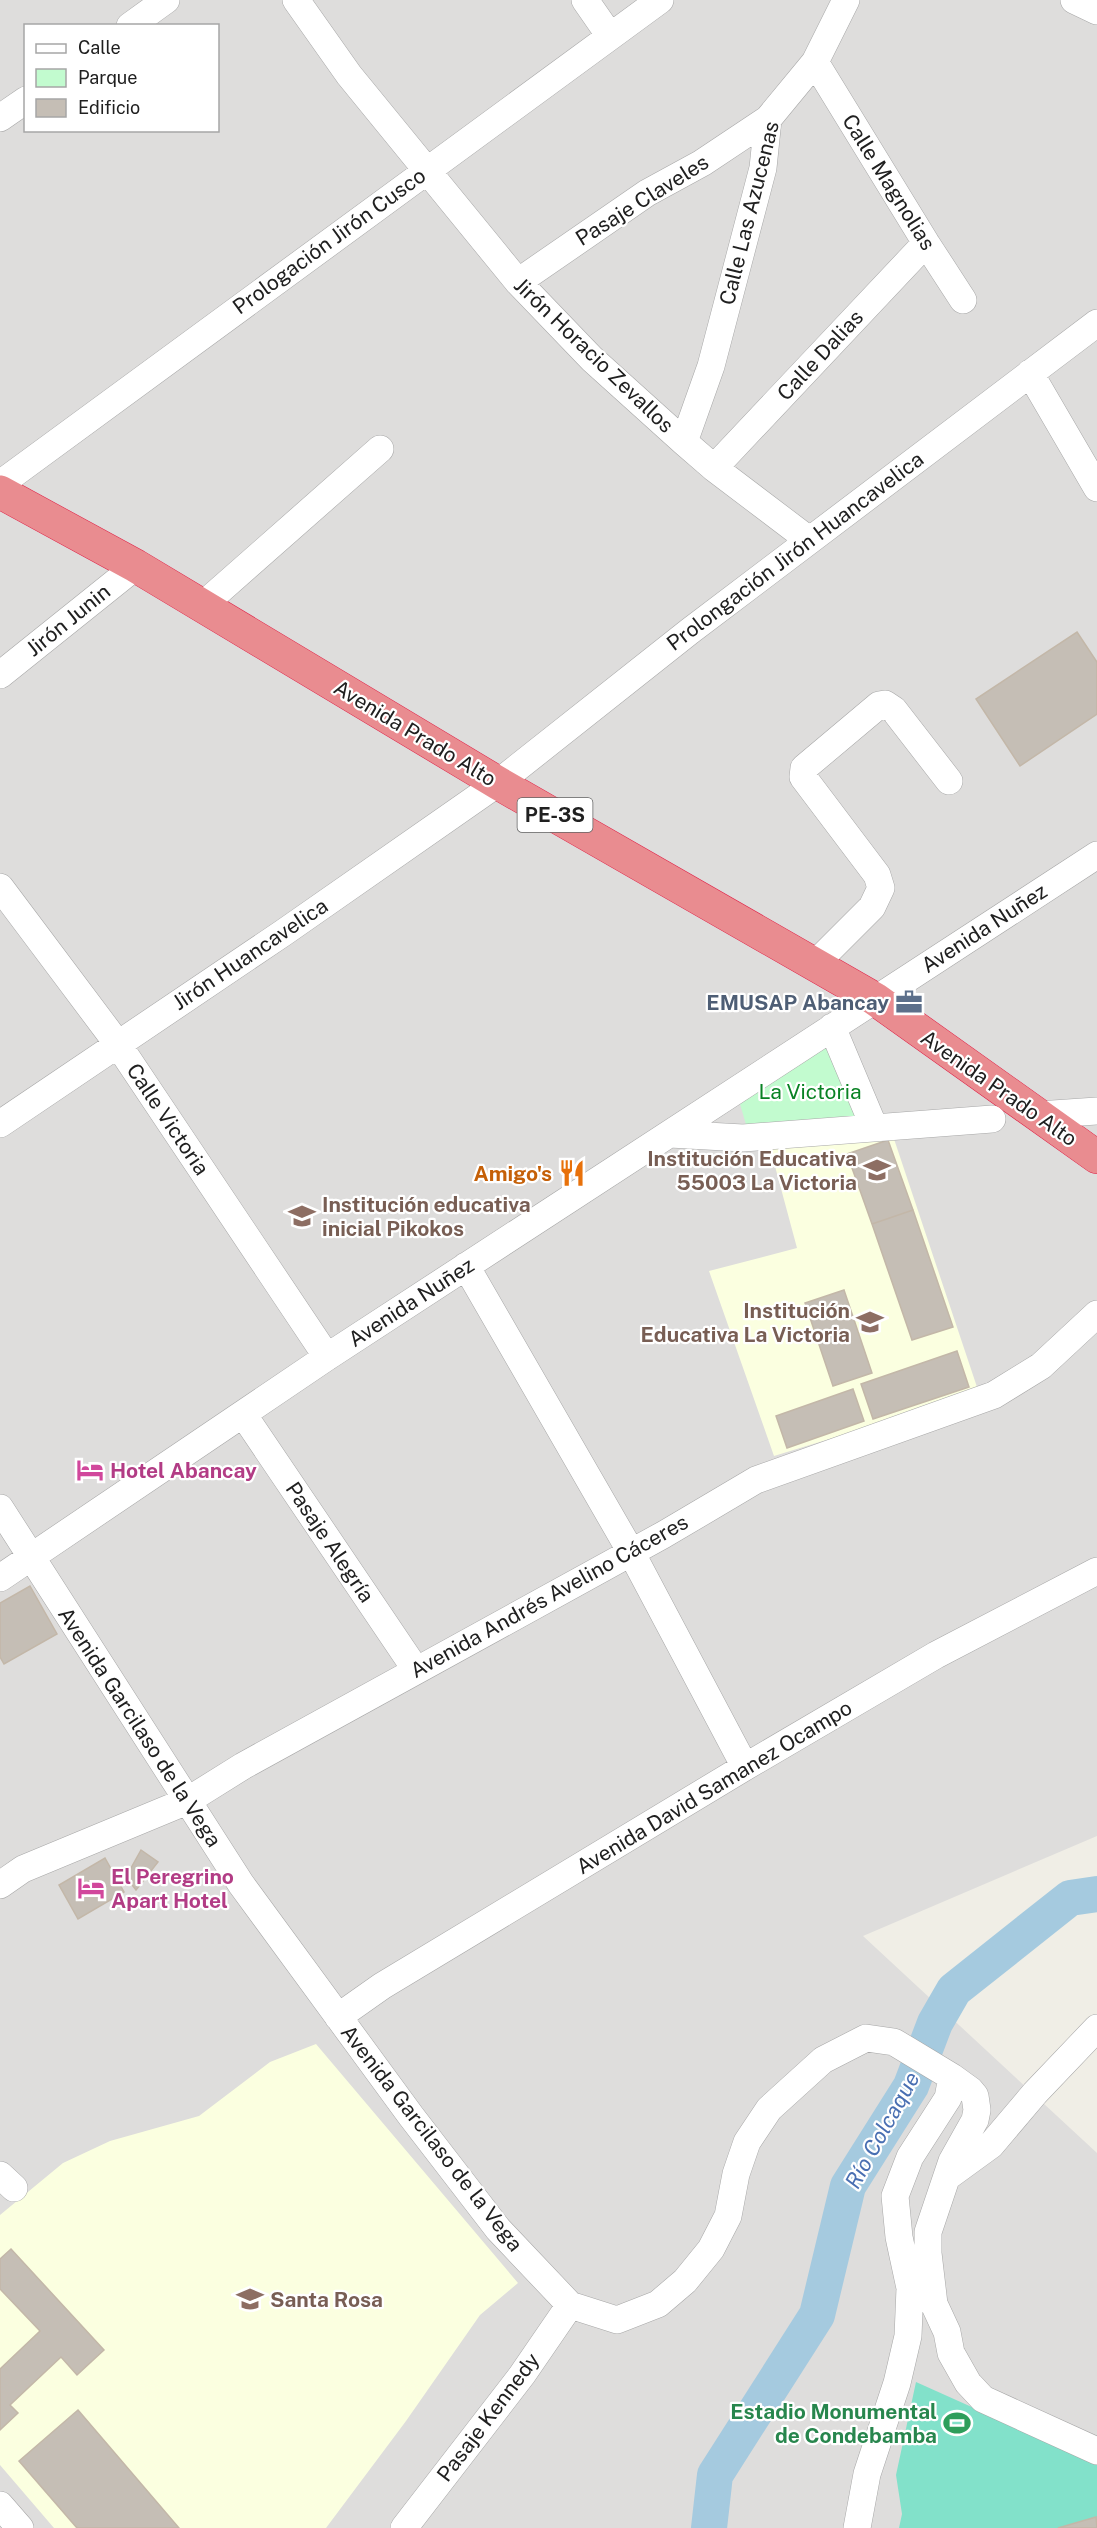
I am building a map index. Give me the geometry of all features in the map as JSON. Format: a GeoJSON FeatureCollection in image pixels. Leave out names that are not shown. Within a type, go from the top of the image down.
{"type":"FeatureCollection","features":[{"type":"Feature","properties":{"kind":"highway","name":"Avenida Prado Alto"},"geometry":{"type":"LineString","coordinates":[[0,492],[136,566],[498,783],[874,999],[1097,1157]]}},
{"type":"Feature","properties":{"kind":"street"},"geometry":{"type":"LineString","coordinates":[[133,24],[166,0]]}},
{"type":"Feature","properties":{"kind":"street","name":"Jirón Horacio Zevallos"},"geometry":{"type":"LineString","coordinates":[[296,0],[349,75],[518,282],[592,359],[684,442],[714,468],[809,540]]}},
{"type":"Feature","properties":{"kind":"street"},"geometry":{"type":"LineString","coordinates":[[585,0],[610,36]]}},
{"type":"Feature","properties":{"kind":"street","name":"Prologación Jirón Cusco"},"geometry":{"type":"LineString","coordinates":[[0,484],[660,0]]}},
{"type":"Feature","properties":{"kind":"street","name":"Calle Las Azucenas"},"geometry":{"type":"LineString","coordinates":[[684,442],[711,366],[754,201],[762,168],[768,119],[815,62],[846,0]]}},
{"type":"Feature","properties":{"kind":"street"},"geometry":{"type":"LineString","coordinates":[[1074,0],[1097,11]]}},
{"type":"Feature","properties":{"kind":"street","name":"Calle Magnolias"},"geometry":{"type":"LineString","coordinates":[[815,62],[963,300]]}},
{"type":"Feature","properties":{"kind":"street"},"geometry":{"type":"LineString","coordinates":[[0,118],[24,101]]}},
{"type":"Feature","properties":{"kind":"street","name":"Pasaje Claveles"},"geometry":{"type":"LineString","coordinates":[[518,282],[647,193],[702,163],[768,119]]}},
{"type":"Feature","properties":{"kind":"street","name":"Calle Dalias"},"geometry":{"type":"LineString","coordinates":[[714,468],[926,243]]}},
{"type":"Feature","properties":{"kind":"street","name":"Prolongación Jirón Huancavelica"},"geometry":{"type":"LineString","coordinates":[[498,783],[809,540],[1097,323]]}},
{"type":"Feature","properties":{"kind":"street"},"geometry":{"type":"LineString","coordinates":[[1030,373],[1097,488]]}},
{"type":"Feature","properties":{"kind":"street"},"geometry":{"type":"LineString","coordinates":[[203,605],[380,449]]}},
{"type":"Feature","properties":{"kind":"street","name":"Jirón Junin"},"geometry":{"type":"LineString","coordinates":[[0,675],[136,566]]}},
{"type":"Feature","properties":{"kind":"street"},"geometry":{"type":"LineString","coordinates":[[815,964],[872,907],[881,888],[877,875],[803,777],[804,768],[879,705],[885,704],[894,710],[949,781]]}},
{"type":"Feature","properties":{"kind":"street","name":"Jirón Huancavelica"},"geometry":{"type":"LineString","coordinates":[[0,1124],[283,933],[498,783]]}},
{"type":"Feature","properties":{"kind":"street","name":"Avenida Nuñez"},"geometry":{"type":"LineString","coordinates":[[0,1578],[327,1357],[1097,855]]}},
{"type":"Feature","properties":{"kind":"street","name":"Calle Victoria"},"geometry":{"type":"LineString","coordinates":[[0,887],[117,1043],[327,1357]]}},
{"type":"Feature","properties":{"kind":"street"},"geometry":{"type":"LineString","coordinates":[[832,1027],[874,1127]]}},
{"type":"Feature","properties":{"kind":"street"},"geometry":{"type":"LineString","coordinates":[[1038,1114],[1097,1111]]}},
{"type":"Feature","properties":{"kind":"street"},"geometry":{"type":"LineString","coordinates":[[670,1134],[743,1138],[992,1119]]}},
{"type":"Feature","properties":{"kind":"street"},"geometry":{"type":"LineString","coordinates":[[466,1266],[631,1552],[745,1767]]}},
{"type":"Feature","properties":{"kind":"street","name":"Avenida Andrés Avelino Cáceres"},"geometry":{"type":"LineString","coordinates":[[0,1885],[23,1869],[187,1801],[243,1766],[631,1552],[756,1480],[994,1395],[1041,1366],[1097,1314]]}},
{"type":"Feature","properties":{"kind":"street","name":"Pasaje Alegría"},"geometry":{"type":"LineString","coordinates":[[243,1414],[416,1670]]}},
{"type":"Feature","properties":{"kind":"street","name":"Avenida Garcilaso de la Vega"},"geometry":{"type":"LineString","coordinates":[[0,1509],[242,1884],[338,2017],[498,2229],[570,2305],[617,2320],[658,2304],[685,2280],[711,2250],[728,2216],[736,2174],[747,2142],[769,2109],[831,2056],[866,2038],[894,2042],[948,2075],[975,2096],[977,2110],[975,2120],[952,2161],[928,2232],[934,2304],[947,2332],[951,2353],[958,2368],[983,2399],[1097,2451]]}},
{"type":"Feature","properties":{"kind":"street","name":"Avenida David Samanez Ocampo"},"geometry":{"type":"LineString","coordinates":[[338,2017],[382,1986],[745,1767],[936,1656],[1097,1571]]}},
{"type":"Feature","properties":{"kind":"street"},"geometry":{"type":"LineString","coordinates":[[947,2177],[991,2145],[1035,2092],[1097,2028]]}},
{"type":"Feature","properties":{"kind":"street"},"geometry":{"type":"LineString","coordinates":[[857,2528],[867,2474],[897,2384],[908,2336],[910,2288],[899,2237],[895,2196],[910,2157],[948,2098],[948,2075]]}},
{"type":"Feature","properties":{"kind":"street","name":"Pasaje Kennedy"},"geometry":{"type":"LineString","coordinates":[[404,2528],[522,2375],[570,2305]]}},
{"type":"Feature","properties":{"kind":"street"},"geometry":{"type":"LineString","coordinates":[[0,2505],[20,2528]]}},
{"type":"Feature","properties":{"kind":"shaded area"},"geometry":{"type":"Polygon","coordinates":[[[0,0],[1097,0],[1097,1836],[863,1936],[1097,2153],[1097,2528],[0,2528],[0,0]]]}},
{"type":"Feature","properties":{"kind":"shaded area","name":"La Victoria"},"geometry":{"type":"Polygon","coordinates":[[[892,1133],[979,1393],[774,1456],[709,1271],[797,1248],[769,1144],[892,1133]]]}},
{"type":"Feature","properties":{"kind":"shaded area","name":"Santa Rosa"},"geometry":{"type":"Polygon","coordinates":[[[316,2044],[518,2283],[480,2315],[406,2421],[326,2528],[54,2528],[0,2465],[0,2215],[63,2163],[110,2141],[199,2116],[270,2062],[316,2044]]]}},
{"type":"Feature","properties":{"kind":"green space","name":"La Victoria"},"geometry":{"type":"Polygon","coordinates":[[[826,1037],[864,1121],[747,1128],[740,1104],[826,1037]]]}},
{"type":"Feature","properties":{"kind":"green space","name":"Estadio Monumental de Condebamba"},"geometry":{"type":"Polygon","coordinates":[[[916,2382],[1097,2463],[1097,2528],[899,2528],[902,2514],[896,2475],[916,2382]]]}},
{"type":"Feature","properties":{"kind":"building"},"geometry":{"type":"Polygon","coordinates":[[[1077,632],[1097,662],[1097,714],[1020,766],[976,699],[1077,632]]]}},
{"type":"Feature","properties":{"kind":"building"},"geometry":{"type":"Polygon","coordinates":[[[888,1140],[913,1210],[872,1224],[847,1154],[888,1140]]]}},
{"type":"Feature","properties":{"kind":"building"},"geometry":{"type":"Polygon","coordinates":[[[913,1210],[953,1327],[912,1340],[872,1224],[913,1210]]]}},
{"type":"Feature","properties":{"kind":"building"},"geometry":{"type":"Polygon","coordinates":[[[844,1290],[872,1373],[833,1386],[805,1303],[844,1290]]]}},
{"type":"Feature","properties":{"kind":"building"},"geometry":{"type":"Polygon","coordinates":[[[957,1351],[969,1387],[873,1419],[861,1384],[957,1351]]]}},
{"type":"Feature","properties":{"kind":"building"},"geometry":{"type":"Polygon","coordinates":[[[853,1389],[864,1421],[787,1448],[776,1416],[853,1389]]]}},
{"type":"Feature","properties":{"kind":"building"},"geometry":{"type":"Polygon","coordinates":[[[30,1586],[57,1634],[4,1664],[0,1657],[0,1603],[30,1586]]]}},
{"type":"Feature","properties":{"kind":"building"},"geometry":{"type":"Polygon","coordinates":[[[141,1850],[158,1862],[136,1890],[126,1877],[141,1850]]]}},
{"type":"Feature","properties":{"kind":"building","name":"El Peregrino Apart Hotel"},"geometry":{"type":"Polygon","coordinates":[[[105,1858],[124,1892],[78,1919],[59,1885],[105,1858]]]}},
{"type":"Feature","properties":{"kind":"building"},"geometry":{"type":"Polygon","coordinates":[[[11,2249],[104,2350],[77,2375],[61,2357],[10,2405],[18,2413],[0,2430],[0,2369],[40,2331],[0,2289],[0,2259],[11,2249]]]}},
{"type":"Feature","properties":{"kind":"building"},"geometry":{"type":"Polygon","coordinates":[[[78,2410],[179,2528],[77,2528],[19,2461],[78,2410]]]}},
{"type":"Feature","properties":{"kind":"building"},"geometry":{"type":"Polygon","coordinates":[[[1096,2517],[1097,2528],[1058,2528],[1096,2517]]]}},
{"type":"Feature","properties":{"kind":"waterway","name":"Río Colcaque"},"geometry":{"type":"LineString","coordinates":[[709,2528],[715,2475],[817,2315],[848,2186],[911,2086],[935,2023],[954,1990],[1070,1898],[1097,1894]]}},
{"type":"Feature","properties":{"kind":"place","name":"EMUSAP Abancay"},"geometry":{"type":"Point","coordinates":[909,1002]}},
{"type":"Feature","properties":{"kind":"place","name":"Institución Educativa 55003 La Victoria"},"geometry":{"type":"Point","coordinates":[877,1170]}},
{"type":"Feature","properties":{"kind":"place","name":"Amigo's"},"geometry":{"type":"Point","coordinates":[572,1173]}},
{"type":"Feature","properties":{"kind":"place","name":"Institución educativa inicial Pikokos"},"geometry":{"type":"Point","coordinates":[302,1216]}},
{"type":"Feature","properties":{"kind":"place","name":"Institución Educativa La Victoria"},"geometry":{"type":"Point","coordinates":[870,1322]}},
{"type":"Feature","properties":{"kind":"place","name":"Hotel Abancay"},"geometry":{"type":"Point","coordinates":[90,1470]}},
{"type":"Feature","properties":{"kind":"place","name":"El Peregrino Apart Hotel"},"geometry":{"type":"Point","coordinates":[91,1888]}},
{"type":"Feature","properties":{"kind":"place","name":"Santa Rosa"},"geometry":{"type":"Point","coordinates":[250,2299]}},
{"type":"Feature","properties":{"kind":"place","name":"Estadio Monumental de Condebamba"},"geometry":{"type":"Point","coordinates":[957,2423]}}]}
